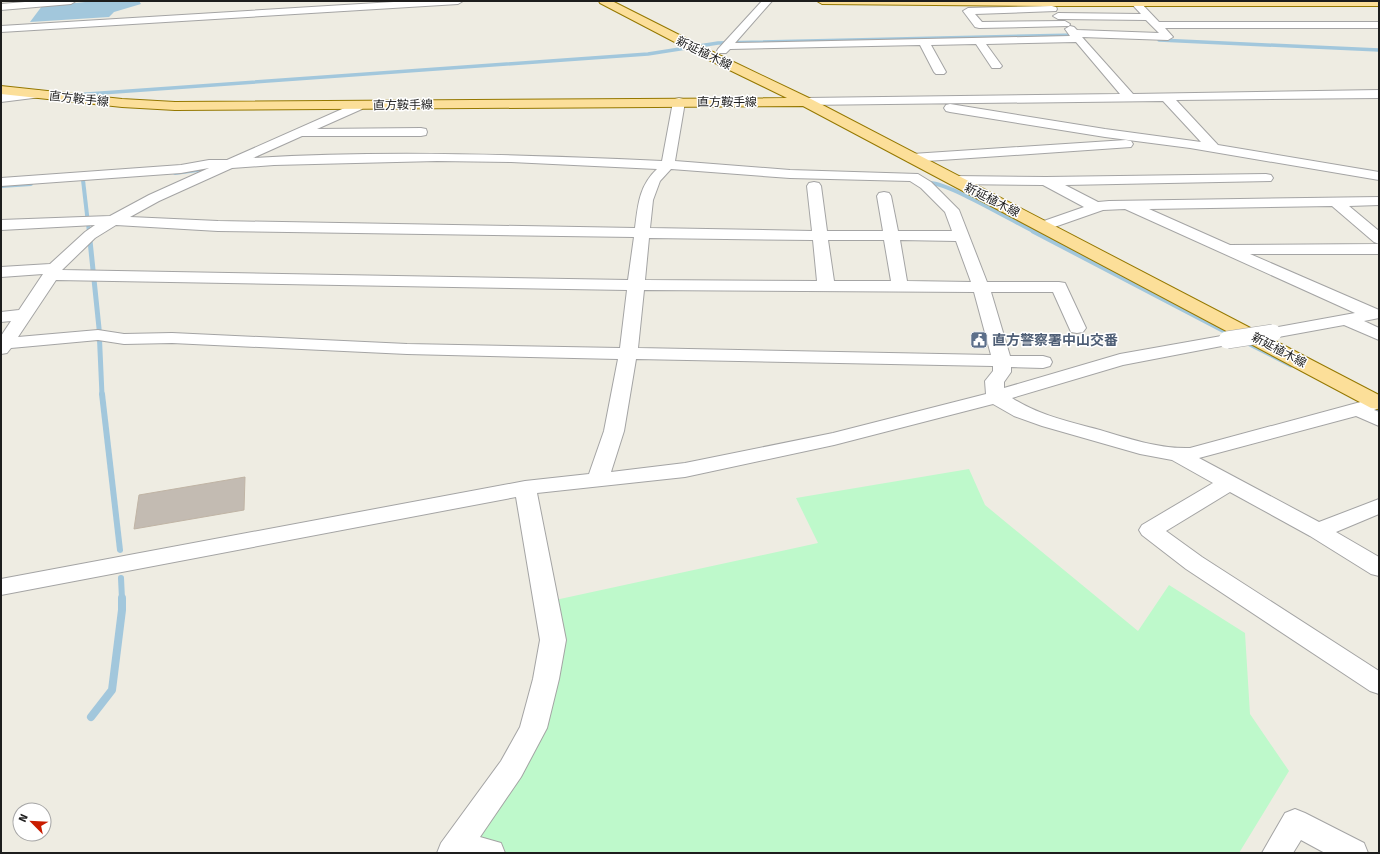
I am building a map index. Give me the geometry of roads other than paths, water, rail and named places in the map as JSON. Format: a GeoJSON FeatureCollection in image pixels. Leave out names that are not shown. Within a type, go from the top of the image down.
{"type":"FeatureCollection","features":[{"type":"Feature","properties":{"kind":"main road","name":"新延植木線"},"geometry":{"type":"LineString","coordinates":[[604,1],[688,45],[806,102],[916,167],[954,180],[1043,226],[1378,408]]}},
{"type":"Feature","properties":{"kind":"main road"},"geometry":{"type":"LineString","coordinates":[[822,1],[1053,10],[1135,2],[1377,3]]}},
{"type":"Feature","properties":{"kind":"main road","name":"直方鞍手線"},"geometry":{"type":"LineString","coordinates":[[1,90],[122,103],[175,106],[806,102]]}},
{"type":"Feature","properties":{"kind":"street"},"geometry":{"type":"LineString","coordinates":[[1,7],[71,1]]}},
{"type":"Feature","properties":{"kind":"street"},"geometry":{"type":"LineString","coordinates":[[1,29],[458,1]]}},
{"type":"Feature","properties":{"kind":"street"},"geometry":{"type":"LineString","coordinates":[[715,58],[767,1]]}},
{"type":"Feature","properties":{"kind":"street"},"geometry":{"type":"LineString","coordinates":[[727,46],[978,40],[1075,36],[1168,37],[1135,2]]}},
{"type":"Feature","properties":{"kind":"street"},"geometry":{"type":"LineString","coordinates":[[1053,10],[979,25],[968,11],[1053,10],[1154,21],[1379,25]]}},
{"type":"Feature","properties":{"kind":"street"},"geometry":{"type":"LineString","coordinates":[[1053,10],[1129,97]]}},
{"type":"Feature","properties":{"kind":"street"},"geometry":{"type":"LineString","coordinates":[[978,40],[996,66]]}},
{"type":"Feature","properties":{"kind":"street"},"geometry":{"type":"LineString","coordinates":[[922,41],[940,72]]}},
{"type":"Feature","properties":{"kind":"street"},"geometry":{"type":"LineString","coordinates":[[1,98],[37,94]]}},
{"type":"Feature","properties":{"kind":"street"},"geometry":{"type":"LineString","coordinates":[[1166,96],[1214,148]]}},
{"type":"Feature","properties":{"kind":"street"},"geometry":{"type":"LineString","coordinates":[[806,102],[1166,96],[1376,96]]}},
{"type":"Feature","properties":{"kind":"street"},"geometry":{"type":"LineString","coordinates":[[922,99],[932,105],[981,114],[1214,148],[1379,176]]}},
{"type":"Feature","properties":{"kind":"street"},"geometry":{"type":"LineString","coordinates":[[598,480],[614,431],[628,353],[646,200],[653,180],[668,165],[679,102]]}},
{"type":"Feature","properties":{"kind":"street"},"geometry":{"type":"LineString","coordinates":[[3,346],[52,272],[90,236],[112,221],[154,198],[226,164],[358,106]]}},
{"type":"Feature","properties":{"kind":"street"},"geometry":{"type":"LineString","coordinates":[[300,132],[421,132]]}},
{"type":"Feature","properties":{"kind":"street"},"geometry":{"type":"LineString","coordinates":[[1,182],[181,169],[209,164],[444,157],[511,158],[668,165],[790,174],[916,167],[1164,141]]}},
{"type":"Feature","properties":{"kind":"street"},"geometry":{"type":"LineString","coordinates":[[916,167],[926,185],[952,210],[980,287],[1002,361],[1002,372],[994,381],[996,397],[1008,406],[1036,418],[1153,451],[1178,455],[1196,452],[1357,409],[1378,408]]}},
{"type":"Feature","properties":{"kind":"street"},"geometry":{"type":"LineString","coordinates":[[954,180],[1046,181],[1266,178]]}},
{"type":"Feature","properties":{"kind":"street"},"geometry":{"type":"LineString","coordinates":[[1046,181],[1096,207]]}},
{"type":"Feature","properties":{"kind":"street"},"geometry":{"type":"LineString","coordinates":[[814,186],[818,235],[826,287]]}},
{"type":"Feature","properties":{"kind":"street"},"geometry":{"type":"LineString","coordinates":[[884,196],[900,286]]}},
{"type":"Feature","properties":{"kind":"street"},"geometry":{"type":"LineString","coordinates":[[1335,201],[1379,239]]}},
{"type":"Feature","properties":{"kind":"street"},"geometry":{"type":"LineString","coordinates":[[1043,226],[1096,207],[1124,204],[1379,201]]}},
{"type":"Feature","properties":{"kind":"street"},"geometry":{"type":"LineString","coordinates":[[1124,204],[1375,314]]}},
{"type":"Feature","properties":{"kind":"street"},"geometry":{"type":"LineString","coordinates":[[1,225],[112,221],[218,226],[962,236]]}},
{"type":"Feature","properties":{"kind":"street"},"geometry":{"type":"LineString","coordinates":[[1226,249],[1379,249]]}},
{"type":"Feature","properties":{"kind":"street"},"geometry":{"type":"LineString","coordinates":[[1,272],[635,286],[1059,287],[1077,328]]}},
{"type":"Feature","properties":{"kind":"street"},"geometry":{"type":"LineString","coordinates":[[1,587],[525,488],[685,470],[810,444],[996,397],[1120,360],[1375,314]]}},
{"type":"Feature","properties":{"kind":"street"},"geometry":{"type":"LineString","coordinates":[[1,317],[24,316]]}},
{"type":"Feature","properties":{"kind":"street"},"geometry":{"type":"LineString","coordinates":[[1347,320],[1379,335]]}},
{"type":"Feature","properties":{"kind":"street"},"geometry":{"type":"LineString","coordinates":[[3,346],[98,335],[124,338],[172,338],[407,349],[1043,362]]}},
{"type":"Feature","properties":{"kind":"street"},"geometry":{"type":"LineString","coordinates":[[1178,455],[1318,531],[1379,568]]}},
{"type":"Feature","properties":{"kind":"street"},"geometry":{"type":"LineString","coordinates":[[1229,484],[1150,530],[1194,563],[1379,684]]}},
{"type":"Feature","properties":{"kind":"street"},"geometry":{"type":"LineString","coordinates":[[490,853],[456,848],[511,769],[533,728],[546,679],[553,640],[525,488]]}},
{"type":"Feature","properties":{"kind":"street"},"geometry":{"type":"LineString","coordinates":[[1318,531],[1379,506]]}},
{"type":"Feature","properties":{"kind":"street"},"geometry":{"type":"LineString","coordinates":[[1277,853],[1295,822],[1353,853]]}},
{"type":"Feature","properties":{"kind":"water"},"geometry":{"type":"Polygon","coordinates":[[[96,1],[139,1],[141,4],[114,12],[109,17],[30,22],[42,6],[96,1]]]}},
{"type":"Feature","properties":{"kind":"waterway"},"geometry":{"type":"LineString","coordinates":[[73,95],[648,54],[718,43],[1076,35]]}},
{"type":"Feature","properties":{"kind":"waterway"},"geometry":{"type":"LineString","coordinates":[[1159,40],[1379,50]]}},
{"type":"Feature","properties":{"kind":"waterway"},"geometry":{"type":"LineString","coordinates":[[175,173],[205,169]]}},
{"type":"Feature","properties":{"kind":"waterway"},"geometry":{"type":"LineString","coordinates":[[83,180],[89,232]]}},
{"type":"Feature","properties":{"kind":"waterway"},"geometry":{"type":"LineString","coordinates":[[930,183],[951,189],[1035,232]]}},
{"type":"Feature","properties":{"kind":"waterway"},"geometry":{"type":"LineString","coordinates":[[1,186],[31,184]]}},
{"type":"Feature","properties":{"kind":"waterway"},"geometry":{"type":"LineString","coordinates":[[89,231],[99,328],[102,395]]}},
{"type":"Feature","properties":{"kind":"waterway"},"geometry":{"type":"LineString","coordinates":[[1033,231],[1232,335]]}},
{"type":"Feature","properties":{"kind":"waterway"},"geometry":{"type":"LineString","coordinates":[[1246,342],[1291,365]]}},
{"type":"Feature","properties":{"kind":"waterway"},"geometry":{"type":"LineString","coordinates":[[102,394],[120,550]]}},
{"type":"Feature","properties":{"kind":"waterway"},"geometry":{"type":"LineString","coordinates":[[1368,406],[1379,412]]}},
{"type":"Feature","properties":{"kind":"waterway"},"geometry":{"type":"LineString","coordinates":[[121,578],[122,599]]}},
{"type":"Feature","properties":{"kind":"waterway"},"geometry":{"type":"LineString","coordinates":[[91,717],[112,690],[122,610],[122,599]]}},
{"type":"Feature","properties":{"kind":"place","name":"直方警察署中山交番"},"geometry":{"type":"Point","coordinates":[979,340]}}]}
